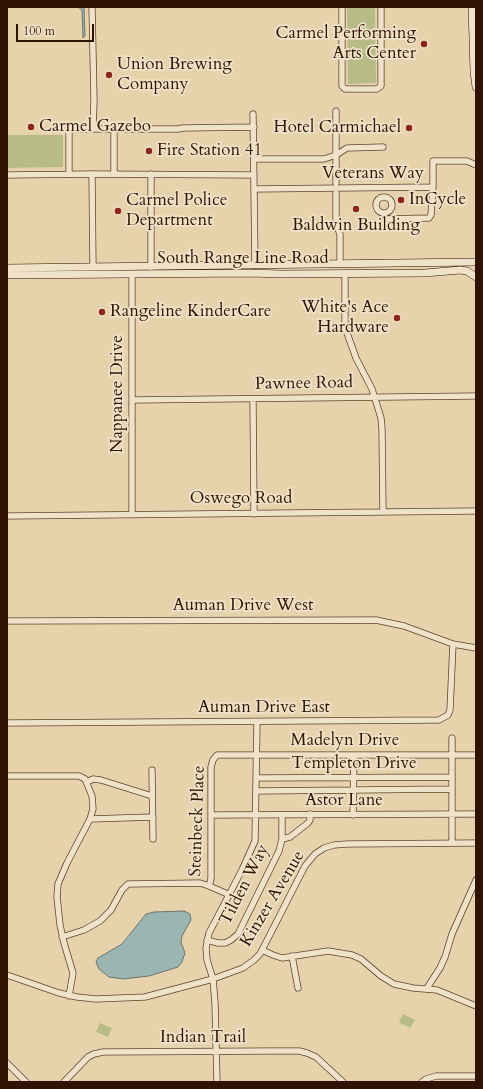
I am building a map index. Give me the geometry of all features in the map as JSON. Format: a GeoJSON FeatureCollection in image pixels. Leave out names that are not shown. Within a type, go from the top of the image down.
{"type":"FeatureCollection","features":[{"type":"Feature","properties":{"kind":"main road"},"geometry":{"type":"LineString","coordinates":[[472,7],[476,88]]}},
{"type":"Feature","properties":{"kind":"main road","name":"South Range Line Road"},"geometry":{"type":"LineString","coordinates":[[7,268],[476,262]]}},
{"type":"Feature","properties":{"kind":"main road","name":"South Range Line Road"},"geometry":{"type":"LineString","coordinates":[[7,275],[243,273],[345,274],[425,273],[460,270],[467,271],[476,278]]}},
{"type":"Feature","properties":{"kind":"street"},"geometry":{"type":"LineString","coordinates":[[92,7],[94,100],[93,129]]}},
{"type":"Feature","properties":{"kind":"street"},"geometry":{"type":"LineString","coordinates":[[342,7],[342,86],[345,90],[378,90],[381,86],[381,7]]}},
{"type":"Feature","properties":{"kind":"street"},"geometry":{"type":"LineString","coordinates":[[336,111],[336,183]]}},
{"type":"Feature","properties":{"kind":"street"},"geometry":{"type":"LineString","coordinates":[[253,114],[255,265]]}},
{"type":"Feature","properties":{"kind":"street"},"geometry":{"type":"LineString","coordinates":[[69,174],[68,129],[254,128]]}},
{"type":"Feature","properties":{"kind":"street"},"geometry":{"type":"LineString","coordinates":[[114,129],[114,174]]}},
{"type":"Feature","properties":{"kind":"street"},"geometry":{"type":"LineString","coordinates":[[254,159],[324,159],[336,155],[347,148],[383,147]]}},
{"type":"Feature","properties":{"kind":"street"},"geometry":{"type":"LineString","coordinates":[[467,161],[476,158]]}},
{"type":"Feature","properties":{"kind":"street"},"geometry":{"type":"LineString","coordinates":[[467,161],[476,165]]}},
{"type":"Feature","properties":{"kind":"street","name":"Veterans Way"},"geometry":{"type":"LineString","coordinates":[[254,188],[433,187],[433,162],[467,161]]}},
{"type":"Feature","properties":{"kind":"street"},"geometry":{"type":"LineString","coordinates":[[7,176],[69,174],[254,174]]}},
{"type":"Feature","properties":{"kind":"street"},"geometry":{"type":"LineString","coordinates":[[92,174],[94,267]]}},
{"type":"Feature","properties":{"kind":"street"},"geometry":{"type":"LineString","coordinates":[[151,174],[151,267]]}},
{"type":"Feature","properties":{"kind":"street"},"geometry":{"type":"LineString","coordinates":[[384,213],[384,219],[429,218],[432,215],[433,187]]}},
{"type":"Feature","properties":{"kind":"street"},"geometry":{"type":"LineString","coordinates":[[384,188],[384,197]]}},
{"type":"Feature","properties":{"kind":"street"},"geometry":{"type":"LineString","coordinates":[[336,192],[336,224],[340,234],[340,263]]}},
{"type":"Feature","properties":{"kind":"street"},"geometry":{"type":"LineString","coordinates":[[384,197],[389,199],[392,205],[390,210],[384,213]]}},
{"type":"Feature","properties":{"kind":"street"},"geometry":{"type":"LineString","coordinates":[[384,197],[378,200],[376,205],[379,211],[384,213]]}},
{"type":"Feature","properties":{"kind":"street","name":"Nappanee Drive"},"geometry":{"type":"LineString","coordinates":[[132,274],[132,514]]}},
{"type":"Feature","properties":{"kind":"street"},"geometry":{"type":"LineString","coordinates":[[345,274],[345,327],[356,358],[372,388],[378,407],[382,429],[383,512]]}},
{"type":"Feature","properties":{"kind":"street","name":"Pawnee Road"},"geometry":{"type":"LineString","coordinates":[[133,400],[476,396]]}},
{"type":"Feature","properties":{"kind":"street"},"geometry":{"type":"LineString","coordinates":[[253,399],[254,514]]}},
{"type":"Feature","properties":{"kind":"street","name":"Oswego Road"},"geometry":{"type":"LineString","coordinates":[[7,516],[476,511]]}},
{"type":"Feature","properties":{"kind":"street","name":"Auman Drive West"},"geometry":{"type":"LineString","coordinates":[[7,621],[359,620],[392,623],[453,644],[476,648]]}},
{"type":"Feature","properties":{"kind":"street","name":"Auman Drive East"},"geometry":{"type":"LineString","coordinates":[[7,723],[440,720],[448,715],[450,710],[453,644]]}},
{"type":"Feature","properties":{"kind":"street"},"geometry":{"type":"LineString","coordinates":[[217,1082],[213,979],[205,953],[209,933],[230,895],[255,841],[257,722]]}},
{"type":"Feature","properties":{"kind":"street"},"geometry":{"type":"LineString","coordinates":[[452,738],[452,843]]}},
{"type":"Feature","properties":{"kind":"street","name":"Madelyn Drive"},"geometry":{"type":"LineString","coordinates":[[214,758],[220,755],[256,754],[476,755]]}},
{"type":"Feature","properties":{"kind":"street"},"geometry":{"type":"LineString","coordinates":[[353,814],[354,755]]}},
{"type":"Feature","properties":{"kind":"street","name":"Steinbeck Place"},"geometry":{"type":"LineString","coordinates":[[209,886],[211,879],[211,767],[214,758]]}},
{"type":"Feature","properties":{"kind":"street"},"geometry":{"type":"LineString","coordinates":[[152,770],[153,839]]}},
{"type":"Feature","properties":{"kind":"street"},"geometry":{"type":"LineString","coordinates":[[7,776],[80,776],[87,782],[92,796],[93,809],[90,818],[58,884],[57,896],[62,937],[73,973],[70,996]]}},
{"type":"Feature","properties":{"kind":"street","name":"Templeton Drive"},"geometry":{"type":"LineString","coordinates":[[256,778],[452,777]]}},
{"type":"Feature","properties":{"kind":"street"},"geometry":{"type":"LineString","coordinates":[[87,782],[93,779],[101,780],[152,796]]}},
{"type":"Feature","properties":{"kind":"street","name":"Templeton Drive"},"geometry":{"type":"LineString","coordinates":[[256,791],[452,789]]}},
{"type":"Feature","properties":{"kind":"street"},"geometry":{"type":"LineString","coordinates":[[282,839],[290,837],[308,823],[310,820],[310,814]]}},
{"type":"Feature","properties":{"kind":"street","name":"Astor Lane"},"geometry":{"type":"LineString","coordinates":[[211,815],[476,814]]}},
{"type":"Feature","properties":{"kind":"street","name":"Tilden Way"},"geometry":{"type":"LineString","coordinates":[[207,940],[225,943],[236,936],[275,860],[282,839],[282,815]]}},
{"type":"Feature","properties":{"kind":"street"},"geometry":{"type":"LineString","coordinates":[[90,818],[153,817]]}},
{"type":"Feature","properties":{"kind":"street","name":"Kinzer Avenue"},"geometry":{"type":"LineString","coordinates":[[7,975],[70,996],[96,999],[145,997],[213,979],[248,965],[262,950],[305,866],[319,851],[334,845],[347,844],[476,843]]}},
{"type":"Feature","properties":{"kind":"street"},"geometry":{"type":"LineString","coordinates":[[427,988],[445,957],[452,934],[476,880]]}},
{"type":"Feature","properties":{"kind":"street"},"geometry":{"type":"LineString","coordinates":[[62,937],[84,930],[100,921],[111,910],[123,887],[128,884],[200,883],[230,895]]}},
{"type":"Feature","properties":{"kind":"street"},"geometry":{"type":"LineString","coordinates":[[262,950],[280,957],[328,951],[352,955],[360,959],[381,976],[394,984],[413,988],[438,990],[476,1006]]}},
{"type":"Feature","properties":{"kind":"street"},"geometry":{"type":"LineString","coordinates":[[292,956],[298,988]]}},
{"type":"Feature","properties":{"kind":"street","name":"Indian Trail"},"geometry":{"type":"LineString","coordinates":[[64,1082],[88,1057],[103,1052],[274,1051],[299,1051],[316,1057],[343,1082]]}},
{"type":"Feature","properties":{"kind":"street"},"geometry":{"type":"LineString","coordinates":[[7,1063],[26,1082]]}},
{"type":"Feature","properties":{"kind":"street"},"geometry":{"type":"LineString","coordinates":[[422,1082],[436,1076],[451,1079],[476,1076]]}},
{"type":"Feature","properties":{"kind":"green space"},"geometry":{"type":"Polygon","coordinates":[[[347,7],[375,7],[376,83],[348,84],[347,7]]]}},
{"type":"Feature","properties":{"kind":"green space"},"geometry":{"type":"Polygon","coordinates":[[[7,135],[63,135],[63,167],[7,168],[7,135]]]}},
{"type":"Feature","properties":{"kind":"green space"},"geometry":{"type":"Polygon","coordinates":[[[403,1014],[415,1020],[410,1028],[399,1022],[403,1014]]]}},
{"type":"Feature","properties":{"kind":"green space"},"geometry":{"type":"Polygon","coordinates":[[[100,1023],[112,1028],[108,1037],[96,1032],[100,1023]]]}},
{"type":"Feature","properties":{"kind":"water"},"geometry":{"type":"Polygon","coordinates":[[[78,7],[84,7],[85,36],[83,38],[82,10],[78,7]]]}},
{"type":"Feature","properties":{"kind":"water"},"geometry":{"type":"Polygon","coordinates":[[[184,911],[190,914],[191,920],[182,936],[181,942],[185,953],[182,962],[178,967],[149,976],[123,979],[109,977],[99,969],[96,962],[98,958],[122,944],[146,914],[154,912],[184,911]]]}},
{"type":"Feature","properties":{"kind":"place","name":"Carmel Performing Arts Center"},"geometry":{"type":"Point","coordinates":[424,44]}},
{"type":"Feature","properties":{"kind":"place","name":"Union Brewing Company"},"geometry":{"type":"Point","coordinates":[109,75]}},
{"type":"Feature","properties":{"kind":"place","name":"Carmel Gazebo"},"geometry":{"type":"Point","coordinates":[31,127]}},
{"type":"Feature","properties":{"kind":"place","name":"Hotel Carmichael"},"geometry":{"type":"Point","coordinates":[409,128]}},
{"type":"Feature","properties":{"kind":"place","name":"Fire Station 41"},"geometry":{"type":"Point","coordinates":[149,151]}},
{"type":"Feature","properties":{"kind":"place","name":"InCycle"},"geometry":{"type":"Point","coordinates":[401,200]}},
{"type":"Feature","properties":{"kind":"place","name":"Baldwin Building"},"geometry":{"type":"Point","coordinates":[356,209]}},
{"type":"Feature","properties":{"kind":"place","name":"Carmel Police Department"},"geometry":{"type":"Point","coordinates":[118,211]}},
{"type":"Feature","properties":{"kind":"place","name":"Rangeline KinderCare"},"geometry":{"type":"Point","coordinates":[102,312]}},
{"type":"Feature","properties":{"kind":"place","name":"White's Ace Hardware"},"geometry":{"type":"Point","coordinates":[397,318]}}]}
